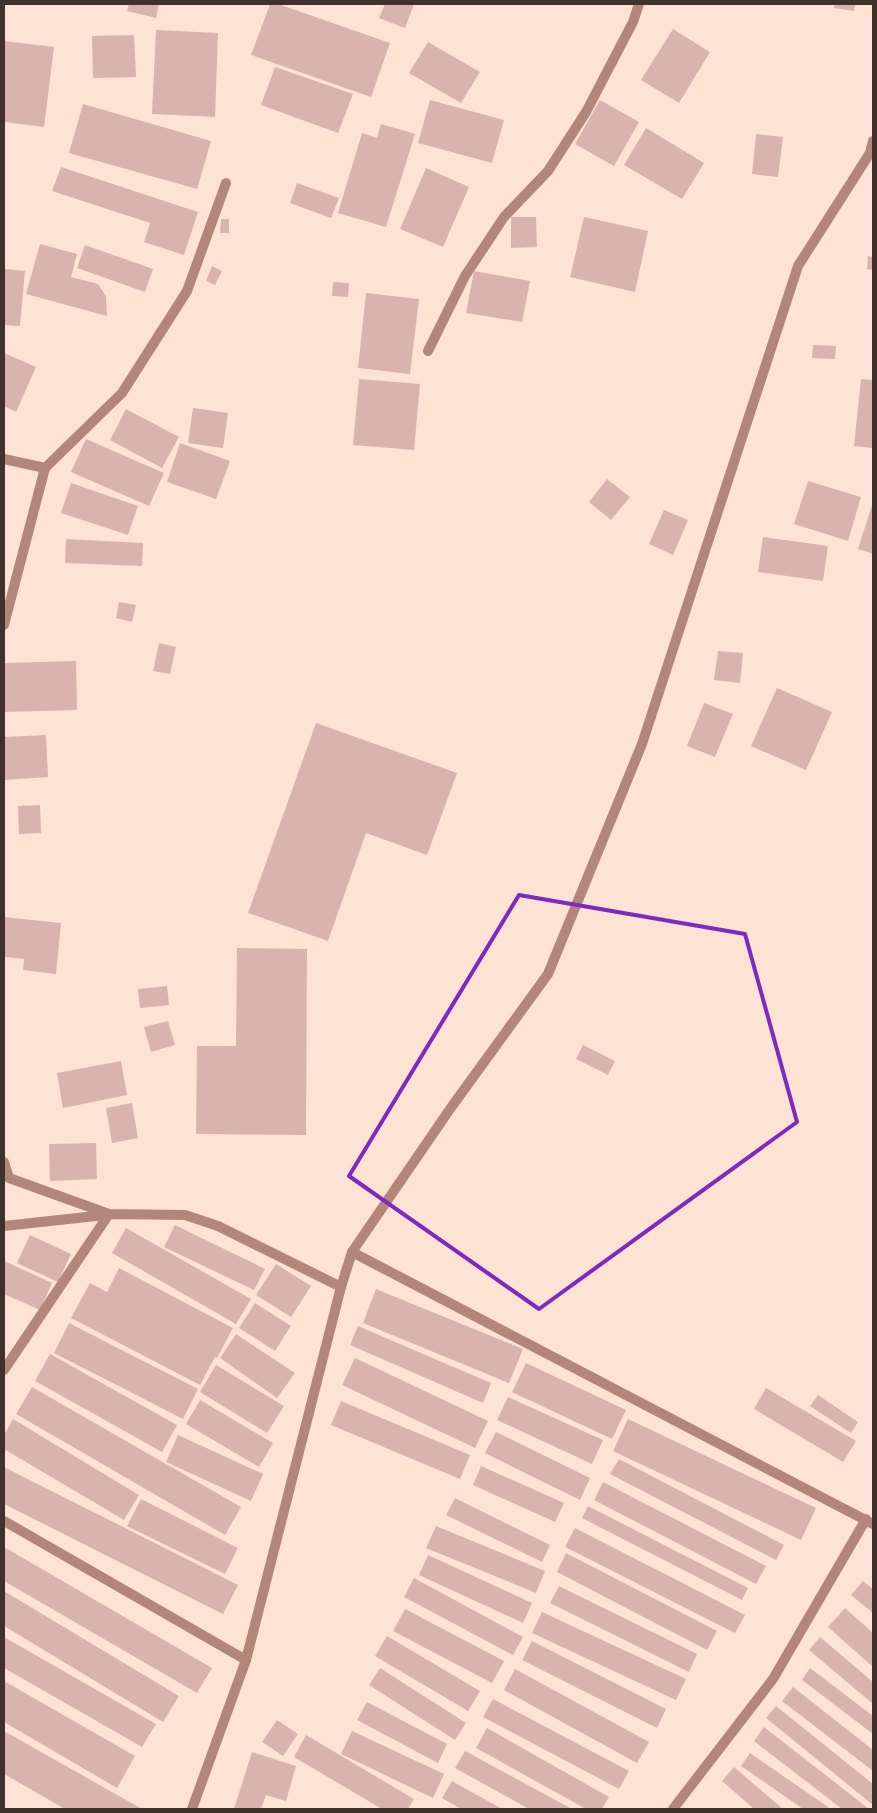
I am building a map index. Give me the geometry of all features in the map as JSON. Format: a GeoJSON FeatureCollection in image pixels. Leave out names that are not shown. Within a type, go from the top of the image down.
{"type":"FeatureCollection","features":[{"type":"Feature","properties":{"kind":"street"},"geometry":{"type":"LineString","coordinates":[[428,351],[465,276],[504,217],[548,171],[586,112],[633,22],[639,4]]}},
{"type":"Feature","properties":{"kind":"street"},"geometry":{"type":"LineString","coordinates":[[192,1809],[246,1660],[341,1287],[352,1252],[450,1109],[548,974],[642,744],[798,266],[870,153],[873,141]]}},
{"type":"Feature","properties":{"kind":"street"},"geometry":{"type":"LineString","coordinates":[[4,625],[45,468],[122,393],[142,362],[187,291],[226,184]]}},
{"type":"Feature","properties":{"kind":"street"},"geometry":{"type":"LineString","coordinates":[[4,459],[45,468]]}},
{"type":"Feature","properties":{"kind":"street"},"geometry":{"type":"LineString","coordinates":[[4,1162],[9,1178],[109,1214]]}},
{"type":"Feature","properties":{"kind":"street"},"geometry":{"type":"LineString","coordinates":[[4,1226],[109,1214],[185,1215],[218,1226],[341,1287]]}},
{"type":"Feature","properties":{"kind":"street"},"geometry":{"type":"LineString","coordinates":[[4,1370],[109,1214]]}},
{"type":"Feature","properties":{"kind":"street"},"geometry":{"type":"LineString","coordinates":[[352,1252],[870,1522],[774,1679],[673,1809]]}},
{"type":"Feature","properties":{"kind":"street"},"geometry":{"type":"LineString","coordinates":[[4,1521],[246,1660]]}},
{"type":"Feature","properties":{"kind":"highlighted area"},"geometry":{"type":"Polygon","coordinates":[[[519,895],[745,934],[797,1122],[539,1309],[349,1176],[519,895]]]}},
{"type":"Feature","properties":{"kind":"building"},"geometry":{"type":"Polygon","coordinates":[[[129,4],[159,4],[156,18],[127,11],[129,4]]]}},
{"type":"Feature","properties":{"kind":"building"},"geometry":{"type":"Polygon","coordinates":[[[270,4],[278,4],[390,43],[371,97],[251,55],[270,4]]]}},
{"type":"Feature","properties":{"kind":"building"},"geometry":{"type":"Polygon","coordinates":[[[385,4],[414,4],[405,28],[379,18],[385,4]]]}},
{"type":"Feature","properties":{"kind":"building"},"geometry":{"type":"Polygon","coordinates":[[[835,4],[855,4],[854,11],[834,8],[835,4]]]}},
{"type":"Feature","properties":{"kind":"building"},"geometry":{"type":"Polygon","coordinates":[[[673,29],[710,52],[679,103],[641,80],[673,29]]]}},
{"type":"Feature","properties":{"kind":"building"},"geometry":{"type":"Polygon","coordinates":[[[156,30],[218,33],[215,117],[152,114],[156,30]]]}},
{"type":"Feature","properties":{"kind":"building"},"geometry":{"type":"Polygon","coordinates":[[[134,35],[136,77],[93,78],[92,36],[134,35]]]}},
{"type":"Feature","properties":{"kind":"building"},"geometry":{"type":"Polygon","coordinates":[[[4,41],[54,47],[44,127],[4,122],[4,41]]]}},
{"type":"Feature","properties":{"kind":"building"},"geometry":{"type":"Polygon","coordinates":[[[428,42],[480,72],[461,103],[409,73],[428,42]]]}},
{"type":"Feature","properties":{"kind":"building"},"geometry":{"type":"Polygon","coordinates":[[[275,67],[353,94],[338,133],[261,105],[275,67]]]}},
{"type":"Feature","properties":{"kind":"building"},"geometry":{"type":"Polygon","coordinates":[[[430,100],[504,120],[492,163],[418,143],[430,100]]]}},
{"type":"Feature","properties":{"kind":"building"},"geometry":{"type":"Polygon","coordinates":[[[600,100],[639,122],[614,166],[575,144],[600,100]]]}},
{"type":"Feature","properties":{"kind":"building"},"geometry":{"type":"Polygon","coordinates":[[[83,104],[211,141],[197,189],[69,153],[83,104]]]}},
{"type":"Feature","properties":{"kind":"building"},"geometry":{"type":"Polygon","coordinates":[[[381,124],[415,134],[386,227],[338,213],[362,133],[377,138],[381,124]]]}},
{"type":"Feature","properties":{"kind":"building"},"geometry":{"type":"Polygon","coordinates":[[[646,128],[704,163],[682,199],[624,165],[646,128]]]}},
{"type":"Feature","properties":{"kind":"building"},"geometry":{"type":"Polygon","coordinates":[[[756,134],[783,137],[778,177],[752,174],[756,134]]]}},
{"type":"Feature","properties":{"kind":"building"},"geometry":{"type":"Polygon","coordinates":[[[61,167],[198,212],[184,255],[144,242],[150,223],[52,191],[61,167]]]}},
{"type":"Feature","properties":{"kind":"building"},"geometry":{"type":"Polygon","coordinates":[[[426,168],[469,187],[443,247],[400,229],[426,168]]]}},
{"type":"Feature","properties":{"kind":"building"},"geometry":{"type":"Polygon","coordinates":[[[297,183],[339,198],[331,218],[290,203],[297,183]]]}},
{"type":"Feature","properties":{"kind":"building"},"geometry":{"type":"Polygon","coordinates":[[[511,217],[536,217],[537,247],[511,248],[511,217]]]}},
{"type":"Feature","properties":{"kind":"building"},"geometry":{"type":"Polygon","coordinates":[[[584,217],[648,231],[635,292],[570,277],[584,217]]]}},
{"type":"Feature","properties":{"kind":"building"},"geometry":{"type":"Polygon","coordinates":[[[221,219],[229,219],[229,233],[220,233],[221,219]]]}},
{"type":"Feature","properties":{"kind":"building"},"geometry":{"type":"Polygon","coordinates":[[[40,244],[77,254],[71,277],[98,284],[106,296],[107,316],[26,294],[40,244]]]}},
{"type":"Feature","properties":{"kind":"building"},"geometry":{"type":"Polygon","coordinates":[[[85,245],[153,269],[145,292],[77,268],[85,245]]]}},
{"type":"Feature","properties":{"kind":"building"},"geometry":{"type":"Polygon","coordinates":[[[868,256],[873,257],[873,270],[867,269],[868,256]]]}},
{"type":"Feature","properties":{"kind":"building"},"geometry":{"type":"Polygon","coordinates":[[[212,266],[222,271],[215,285],[206,281],[212,266]]]}},
{"type":"Feature","properties":{"kind":"building"},"geometry":{"type":"Polygon","coordinates":[[[4,269],[25,271],[20,326],[4,325],[4,269]]]}},
{"type":"Feature","properties":{"kind":"building"},"geometry":{"type":"Polygon","coordinates":[[[474,271],[530,281],[522,322],[466,313],[474,271]]]}},
{"type":"Feature","properties":{"kind":"building"},"geometry":{"type":"Polygon","coordinates":[[[333,282],[349,283],[348,297],[332,296],[333,282]]]}},
{"type":"Feature","properties":{"kind":"building"},"geometry":{"type":"Polygon","coordinates":[[[366,293],[419,299],[410,374],[358,368],[366,293]]]}},
{"type":"Feature","properties":{"kind":"building"},"geometry":{"type":"Polygon","coordinates":[[[813,345],[836,346],[835,359],[812,358],[813,345]]]}},
{"type":"Feature","properties":{"kind":"building"},"geometry":{"type":"Polygon","coordinates":[[[4,353],[36,367],[16,412],[4,406],[4,353]]]}},
{"type":"Feature","properties":{"kind":"building"},"geometry":{"type":"Polygon","coordinates":[[[359,379],[420,384],[414,450],[353,445],[359,379]]]}},
{"type":"Feature","properties":{"kind":"building"},"geometry":{"type":"Polygon","coordinates":[[[861,379],[873,380],[873,448],[854,446],[861,379]]]}},
{"type":"Feature","properties":{"kind":"building"},"geometry":{"type":"Polygon","coordinates":[[[193,408],[228,413],[223,448],[188,443],[193,408]]]}},
{"type":"Feature","properties":{"kind":"building"},"geometry":{"type":"Polygon","coordinates":[[[126,409],[179,437],[162,468],[110,440],[126,409]]]}},
{"type":"Feature","properties":{"kind":"building"},"geometry":{"type":"Polygon","coordinates":[[[86,439],[164,473],[149,506],[71,472],[86,439]]]}},
{"type":"Feature","properties":{"kind":"building"},"geometry":{"type":"Polygon","coordinates":[[[180,443],[230,461],[216,499],[167,482],[180,443]]]}},
{"type":"Feature","properties":{"kind":"building"},"geometry":{"type":"Polygon","coordinates":[[[607,479],[630,497],[611,520],[589,502],[607,479]]]}},
{"type":"Feature","properties":{"kind":"building"},"geometry":{"type":"Polygon","coordinates":[[[808,481],[861,497],[848,541],[794,524],[808,481]]]}},
{"type":"Feature","properties":{"kind":"building"},"geometry":{"type":"Polygon","coordinates":[[[71,483],[138,506],[128,535],[61,513],[71,483]]]}},
{"type":"Feature","properties":{"kind":"building"},"geometry":{"type":"Polygon","coordinates":[[[873,502],[873,554],[858,549],[873,502]]]}},
{"type":"Feature","properties":{"kind":"building"},"geometry":{"type":"Polygon","coordinates":[[[664,510],[688,520],[673,555],[649,544],[664,510]]]}},
{"type":"Feature","properties":{"kind":"building"},"geometry":{"type":"Polygon","coordinates":[[[763,537],[828,546],[823,581],[758,572],[763,537]]]}},
{"type":"Feature","properties":{"kind":"building"},"geometry":{"type":"Polygon","coordinates":[[[66,539],[143,543],[142,566],[65,563],[66,539]]]}},
{"type":"Feature","properties":{"kind":"building"},"geometry":{"type":"Polygon","coordinates":[[[119,602],[136,605],[132,622],[116,618],[119,602]]]}},
{"type":"Feature","properties":{"kind":"building"},"geometry":{"type":"Polygon","coordinates":[[[159,643],[176,647],[170,674],[153,671],[159,643]]]}},
{"type":"Feature","properties":{"kind":"building"},"geometry":{"type":"Polygon","coordinates":[[[718,651],[743,653],[740,683],[714,680],[718,651]]]}},
{"type":"Feature","properties":{"kind":"building"},"geometry":{"type":"Polygon","coordinates":[[[76,661],[77,710],[4,712],[4,663],[76,661]]]}},
{"type":"Feature","properties":{"kind":"building"},"geometry":{"type":"Polygon","coordinates":[[[777,688],[832,712],[806,770],[751,746],[777,688]]]}},
{"type":"Feature","properties":{"kind":"building"},"geometry":{"type":"Polygon","coordinates":[[[704,703],[733,714],[715,757],[687,746],[704,703]]]}},
{"type":"Feature","properties":{"kind":"building"},"geometry":{"type":"Polygon","coordinates":[[[316,723],[457,773],[427,855],[366,833],[328,941],[248,913],[316,723]]]}},
{"type":"Feature","properties":{"kind":"building"},"geometry":{"type":"Polygon","coordinates":[[[46,735],[48,777],[4,780],[4,737],[46,735]]]}},
{"type":"Feature","properties":{"kind":"building"},"geometry":{"type":"Polygon","coordinates":[[[40,805],[41,833],[19,834],[18,806],[40,805]]]}},
{"type":"Feature","properties":{"kind":"building"},"geometry":{"type":"Polygon","coordinates":[[[4,917],[61,923],[56,974],[23,970],[24,959],[4,957],[4,917]]]}},
{"type":"Feature","properties":{"kind":"building"},"geometry":{"type":"Polygon","coordinates":[[[237,948],[307,949],[306,1135],[196,1134],[197,1046],[236,1046],[237,948]]]}},
{"type":"Feature","properties":{"kind":"building"},"geometry":{"type":"Polygon","coordinates":[[[167,986],[169,1005],[140,1008],[138,989],[167,986]]]}},
{"type":"Feature","properties":{"kind":"building"},"geometry":{"type":"Polygon","coordinates":[[[168,1021],[175,1045],[151,1052],[144,1027],[168,1021]]]}},
{"type":"Feature","properties":{"kind":"building"},"geometry":{"type":"Polygon","coordinates":[[[583,1045],[615,1061],[608,1075],[576,1059],[583,1045]]]}},
{"type":"Feature","properties":{"kind":"building"},"geometry":{"type":"Polygon","coordinates":[[[121,1061],[127,1095],[63,1108],[57,1073],[121,1061]]]}},
{"type":"Feature","properties":{"kind":"building"},"geometry":{"type":"Polygon","coordinates":[[[132,1103],[138,1138],[112,1143],[106,1108],[132,1103]]]}},
{"type":"Feature","properties":{"kind":"building"},"geometry":{"type":"Polygon","coordinates":[[[96,1143],[97,1179],[50,1181],[49,1144],[96,1143]]]}},
{"type":"Feature","properties":{"kind":"building"},"geometry":{"type":"Polygon","coordinates":[[[175,1225],[265,1269],[254,1290],[164,1247],[175,1225]]]}},
{"type":"Feature","properties":{"kind":"building"},"geometry":{"type":"Polygon","coordinates":[[[126,1228],[251,1299],[236,1324],[112,1253],[126,1228]]]}},
{"type":"Feature","properties":{"kind":"building"},"geometry":{"type":"Polygon","coordinates":[[[30,1235],[71,1254],[58,1282],[17,1263],[30,1235]]]}},
{"type":"Feature","properties":{"kind":"building"},"geometry":{"type":"Polygon","coordinates":[[[4,1261],[52,1283],[40,1310],[4,1294],[4,1261]]]}},
{"type":"Feature","properties":{"kind":"building"},"geometry":{"type":"Polygon","coordinates":[[[276,1264],[311,1286],[291,1317],[256,1295],[276,1264]]]}},
{"type":"Feature","properties":{"kind":"building"},"geometry":{"type":"Polygon","coordinates":[[[119,1268],[233,1328],[200,1385],[71,1318],[90,1283],[107,1292],[119,1268]]]}},
{"type":"Feature","properties":{"kind":"building"},"geometry":{"type":"Polygon","coordinates":[[[376,1289],[523,1349],[509,1383],[363,1323],[376,1289]]]}},
{"type":"Feature","properties":{"kind":"building"},"geometry":{"type":"Polygon","coordinates":[[[255,1303],[291,1326],[275,1351],[239,1328],[255,1303]]]}},
{"type":"Feature","properties":{"kind":"building"},"geometry":{"type":"Polygon","coordinates":[[[69,1323],[198,1389],[183,1419],[54,1353],[69,1323]]]}},
{"type":"Feature","properties":{"kind":"building"},"geometry":{"type":"Polygon","coordinates":[[[358,1326],[491,1383],[483,1403],[350,1345],[358,1326]]]}},
{"type":"Feature","properties":{"kind":"building"},"geometry":{"type":"Polygon","coordinates":[[[236,1334],[295,1373],[277,1398],[220,1358],[236,1334]]]}},
{"type":"Feature","properties":{"kind":"building"},"geometry":{"type":"Polygon","coordinates":[[[50,1354],[177,1425],[162,1452],[35,1381],[50,1354]]]}},
{"type":"Feature","properties":{"kind":"building"},"geometry":{"type":"Polygon","coordinates":[[[355,1358],[488,1421],[475,1448],[342,1385],[355,1358]]]}},
{"type":"Feature","properties":{"kind":"building"},"geometry":{"type":"Polygon","coordinates":[[[526,1363],[626,1410],[612,1439],[512,1392],[526,1363]]]}},
{"type":"Feature","properties":{"kind":"building"},"geometry":{"type":"Polygon","coordinates":[[[216,1365],[284,1406],[267,1433],[200,1392],[216,1365]]]}},
{"type":"Feature","properties":{"kind":"building"},"geometry":{"type":"Polygon","coordinates":[[[32,1387],[241,1507],[225,1535],[16,1414],[32,1387]]]}},
{"type":"Feature","properties":{"kind":"building"},"geometry":{"type":"Polygon","coordinates":[[[766,1388],[856,1441],[843,1462],[754,1409],[766,1388]]]}},
{"type":"Feature","properties":{"kind":"building"},"geometry":{"type":"Polygon","coordinates":[[[818,1395],[858,1422],[851,1433],[810,1406],[818,1395]]]}},
{"type":"Feature","properties":{"kind":"building"},"geometry":{"type":"Polygon","coordinates":[[[508,1397],[603,1440],[592,1464],[497,1420],[508,1397]]]}},
{"type":"Feature","properties":{"kind":"building"},"geometry":{"type":"Polygon","coordinates":[[[200,1400],[273,1443],[259,1467],[186,1424],[200,1400]]]}},
{"type":"Feature","properties":{"kind":"building"},"geometry":{"type":"Polygon","coordinates":[[[341,1401],[470,1455],[460,1479],[331,1425],[341,1401]]]}},
{"type":"Feature","properties":{"kind":"building"},"geometry":{"type":"Polygon","coordinates":[[[13,1419],[139,1495],[124,1520],[4,1449],[4,1435],[13,1419]]]}},
{"type":"Feature","properties":{"kind":"building"},"geometry":{"type":"Polygon","coordinates":[[[628,1419],[816,1508],[801,1540],[613,1451],[628,1419]]]}},
{"type":"Feature","properties":{"kind":"building"},"geometry":{"type":"Polygon","coordinates":[[[496,1432],[590,1478],[580,1500],[485,1453],[496,1432]]]}},
{"type":"Feature","properties":{"kind":"building"},"geometry":{"type":"Polygon","coordinates":[[[178,1435],[263,1474],[251,1501],[166,1462],[178,1435]]]}},
{"type":"Feature","properties":{"kind":"building"},"geometry":{"type":"Polygon","coordinates":[[[619,1459],[784,1545],[776,1560],[610,1474],[619,1459]]]}},
{"type":"Feature","properties":{"kind":"building"},"geometry":{"type":"Polygon","coordinates":[[[481,1466],[564,1503],[555,1522],[473,1485],[481,1466]]]}},
{"type":"Feature","properties":{"kind":"building"},"geometry":{"type":"Polygon","coordinates":[[[4,1467],[238,1585],[223,1614],[4,1504],[4,1467]]]}},
{"type":"Feature","properties":{"kind":"building"},"geometry":{"type":"Polygon","coordinates":[[[603,1482],[766,1566],[756,1584],[594,1500],[603,1482]]]}},
{"type":"Feature","properties":{"kind":"building"},"geometry":{"type":"Polygon","coordinates":[[[455,1498],[550,1545],[542,1562],[446,1515],[455,1498]]]}},
{"type":"Feature","properties":{"kind":"building"},"geometry":{"type":"Polygon","coordinates":[[[141,1499],[238,1548],[225,1574],[127,1526],[141,1499]]]}},
{"type":"Feature","properties":{"kind":"building"},"geometry":{"type":"Polygon","coordinates":[[[588,1506],[748,1588],[742,1600],[582,1518],[588,1506]]]}},
{"type":"Feature","properties":{"kind":"building"},"geometry":{"type":"Polygon","coordinates":[[[436,1526],[545,1571],[536,1593],[426,1548],[436,1526]]]}},
{"type":"Feature","properties":{"kind":"building"},"geometry":{"type":"Polygon","coordinates":[[[575,1528],[745,1615],[735,1633],[565,1547],[575,1528]]]}},
{"type":"Feature","properties":{"kind":"building"},"geometry":{"type":"Polygon","coordinates":[[[4,1547],[212,1668],[197,1693],[4,1581],[4,1547]]]}},
{"type":"Feature","properties":{"kind":"building"},"geometry":{"type":"Polygon","coordinates":[[[566,1553],[717,1631],[707,1650],[557,1572],[566,1553]]]}},
{"type":"Feature","properties":{"kind":"building"},"geometry":{"type":"Polygon","coordinates":[[[428,1555],[532,1603],[523,1623],[419,1575],[428,1555]]]}},
{"type":"Feature","properties":{"kind":"building"},"geometry":{"type":"Polygon","coordinates":[[[414,1578],[523,1637],[513,1655],[404,1597],[414,1578]]]}},
{"type":"Feature","properties":{"kind":"building"},"geometry":{"type":"Polygon","coordinates":[[[863,1581],[873,1589],[873,1613],[851,1595],[863,1581]]]}},
{"type":"Feature","properties":{"kind":"building"},"geometry":{"type":"Polygon","coordinates":[[[559,1586],[697,1654],[689,1672],[550,1603],[559,1586]]]}},
{"type":"Feature","properties":{"kind":"building"},"geometry":{"type":"Polygon","coordinates":[[[4,1591],[179,1696],[163,1722],[4,1626],[4,1591]]]}},
{"type":"Feature","properties":{"kind":"building"},"geometry":{"type":"Polygon","coordinates":[[[845,1608],[873,1633],[873,1667],[828,1627],[845,1608]]]}},
{"type":"Feature","properties":{"kind":"building"},"geometry":{"type":"Polygon","coordinates":[[[405,1609],[504,1661],[492,1683],[393,1631],[405,1609]]]}},
{"type":"Feature","properties":{"kind":"building"},"geometry":{"type":"Polygon","coordinates":[[[542,1612],[686,1679],[676,1700],[532,1633],[542,1612]]]}},
{"type":"Feature","properties":{"kind":"building"},"geometry":{"type":"Polygon","coordinates":[[[387,1636],[480,1691],[468,1711],[375,1656],[387,1636]]]}},
{"type":"Feature","properties":{"kind":"building"},"geometry":{"type":"Polygon","coordinates":[[[4,1637],[156,1724],[142,1747],[4,1668],[4,1637]]]}},
{"type":"Feature","properties":{"kind":"building"},"geometry":{"type":"Polygon","coordinates":[[[820,1637],[873,1682],[873,1704],[809,1650],[820,1637]]]}},
{"type":"Feature","properties":{"kind":"building"},"geometry":{"type":"Polygon","coordinates":[[[532,1641],[666,1709],[657,1728],[522,1660],[532,1641]]]}},
{"type":"Feature","properties":{"kind":"building"},"geometry":{"type":"Polygon","coordinates":[[[380,1668],[466,1723],[455,1740],[369,1685],[380,1668]]]}},
{"type":"Feature","properties":{"kind":"building"},"geometry":{"type":"Polygon","coordinates":[[[810,1668],[873,1716],[873,1734],[802,1680],[810,1668]]]}},
{"type":"Feature","properties":{"kind":"building"},"geometry":{"type":"Polygon","coordinates":[[[515,1669],[649,1742],[637,1763],[504,1690],[515,1669]]]}},
{"type":"Feature","properties":{"kind":"building"},"geometry":{"type":"Polygon","coordinates":[[[4,1681],[135,1756],[117,1788],[4,1722],[4,1681]]]}},
{"type":"Feature","properties":{"kind":"building"},"geometry":{"type":"Polygon","coordinates":[[[793,1687],[873,1750],[873,1771],[782,1701],[793,1687]]]}},
{"type":"Feature","properties":{"kind":"building"},"geometry":{"type":"Polygon","coordinates":[[[493,1699],[629,1771],[619,1789],[483,1717],[493,1699]]]}},
{"type":"Feature","properties":{"kind":"building"},"geometry":{"type":"Polygon","coordinates":[[[367,1702],[447,1744],[438,1763],[357,1720],[367,1702]]]}},
{"type":"Feature","properties":{"kind":"building"},"geometry":{"type":"Polygon","coordinates":[[[776,1706],[873,1784],[873,1805],[766,1718],[776,1706]]]}},
{"type":"Feature","properties":{"kind":"building"},"geometry":{"type":"Polygon","coordinates":[[[277,1720],[298,1734],[283,1756],[262,1742],[277,1720]]]}},
{"type":"Feature","properties":{"kind":"building"},"geometry":{"type":"Polygon","coordinates":[[[764,1727],[869,1809],[842,1809],[754,1741],[764,1727]]]}},
{"type":"Feature","properties":{"kind":"building"},"geometry":{"type":"Polygon","coordinates":[[[487,1728],[609,1797],[602,1809],[586,1809],[476,1748],[487,1728]]]}},
{"type":"Feature","properties":{"kind":"building"},"geometry":{"type":"Polygon","coordinates":[[[4,1731],[142,1809],[65,1809],[4,1774],[4,1731]]]}},
{"type":"Feature","properties":{"kind":"building"},"geometry":{"type":"Polygon","coordinates":[[[352,1731],[444,1774],[433,1798],[341,1754],[352,1731]]]}},
{"type":"Feature","properties":{"kind":"building"},"geometry":{"type":"Polygon","coordinates":[[[306,1735],[414,1799],[408,1809],[382,1809],[294,1757],[306,1735]]]}},
{"type":"Feature","properties":{"kind":"building"},"geometry":{"type":"Polygon","coordinates":[[[465,1751],[572,1809],[529,1809],[455,1768],[465,1751]]]}},
{"type":"Feature","properties":{"kind":"building"},"geometry":{"type":"Polygon","coordinates":[[[252,1752],[296,1766],[286,1801],[266,1795],[261,1809],[234,1809],[252,1752]]]}},
{"type":"Feature","properties":{"kind":"building"},"geometry":{"type":"Polygon","coordinates":[[[750,1753],[831,1809],[803,1809],[741,1766],[750,1753]]]}},
{"type":"Feature","properties":{"kind":"building"},"geometry":{"type":"Polygon","coordinates":[[[734,1767],[783,1809],[754,1809],[722,1781],[734,1767]]]}},
{"type":"Feature","properties":{"kind":"building"},"geometry":{"type":"Polygon","coordinates":[[[452,1781],[502,1809],[461,1809],[442,1798],[452,1781]]]}}]}
